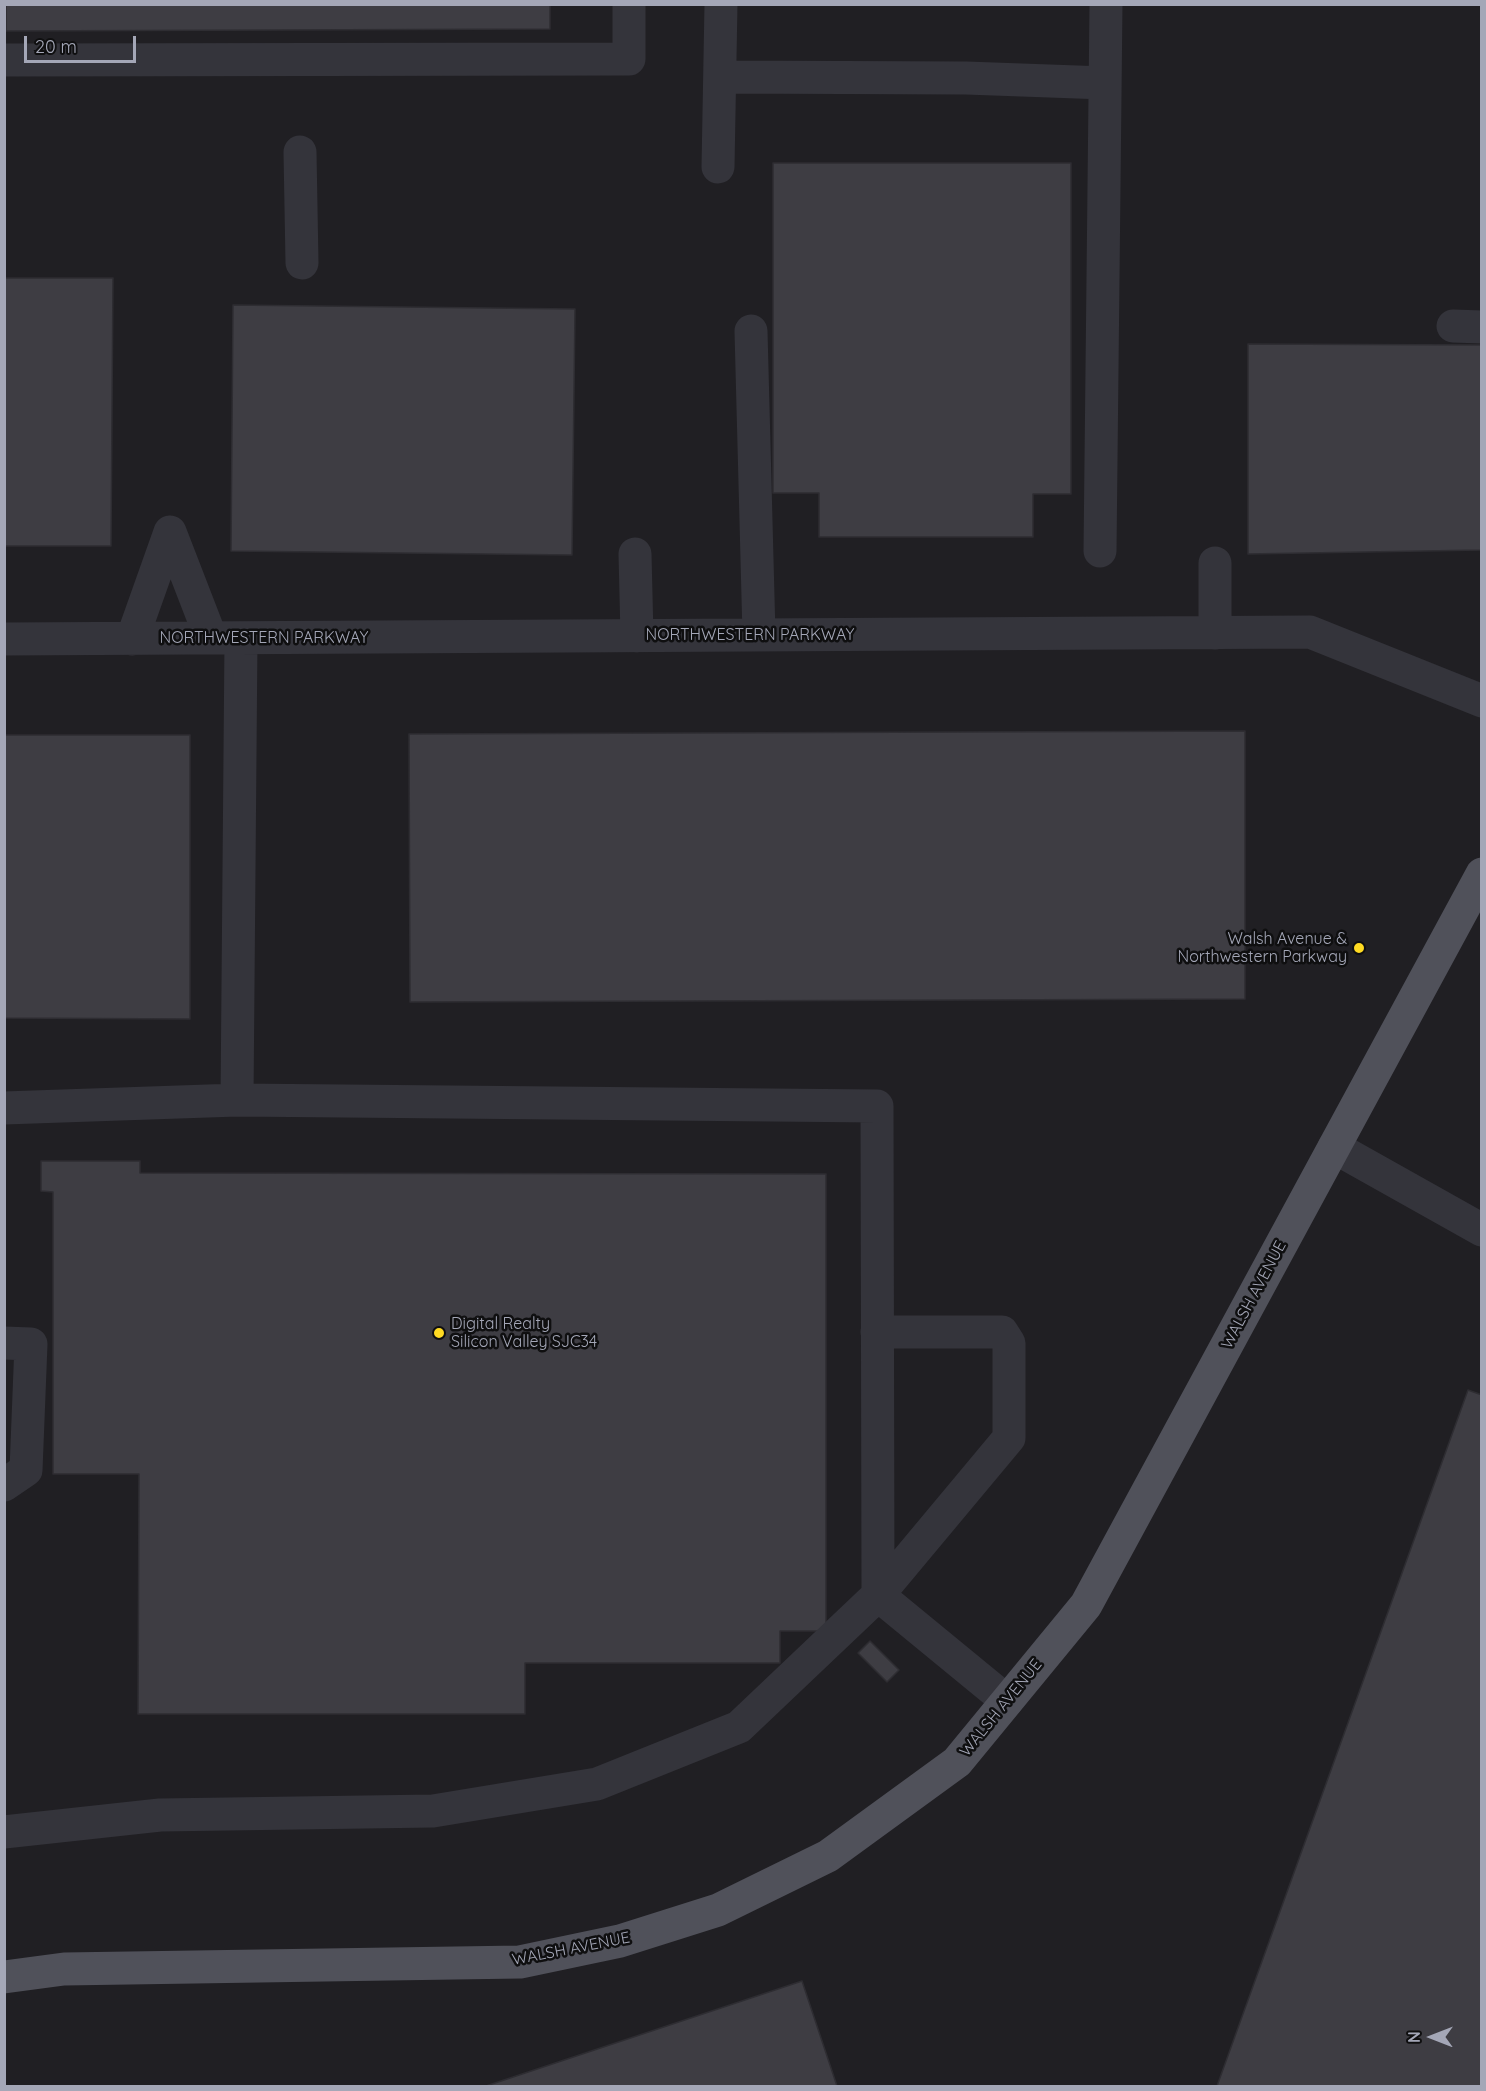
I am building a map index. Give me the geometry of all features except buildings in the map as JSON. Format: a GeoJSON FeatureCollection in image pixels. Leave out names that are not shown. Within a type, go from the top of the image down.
{"type":"FeatureCollection","features":[{"type":"Feature","properties":{"kind":"main road","name":"WALSH AVENUE"},"geometry":{"type":"LineString","coordinates":[[4,1977],[64,1969],[520,1962],[620,1941],[718,1910],[828,1856],[957,1762],[1086,1605],[1482,874]]}},
{"type":"Feature","properties":{"kind":"street"},"geometry":{"type":"LineString","coordinates":[[4,60],[629,59],[629,4]]}},
{"type":"Feature","properties":{"kind":"street"},"geometry":{"type":"LineString","coordinates":[[718,167],[721,4]]}},
{"type":"Feature","properties":{"kind":"street"},"geometry":{"type":"LineString","coordinates":[[1100,552],[1106,4]]}},
{"type":"Feature","properties":{"kind":"street"},"geometry":{"type":"LineString","coordinates":[[720,77],[966,78],[1105,83]]}},
{"type":"Feature","properties":{"kind":"street"},"geometry":{"type":"LineString","coordinates":[[300,152],[302,263]]}},
{"type":"Feature","properties":{"kind":"street"},"geometry":{"type":"LineString","coordinates":[[751,331],[759,635]]}},
{"type":"Feature","properties":{"kind":"street"},"geometry":{"type":"LineString","coordinates":[[132,639],[170,532],[226,638],[237,1100]]}},
{"type":"Feature","properties":{"kind":"street"},"geometry":{"type":"LineString","coordinates":[[635,555],[637,636]]}},
{"type":"Feature","properties":{"kind":"street"},"geometry":{"type":"LineString","coordinates":[[1215,563],[1215,633]]}},
{"type":"Feature","properties":{"kind":"street","name":"NORTHWESTERN PARKWAY"},"geometry":{"type":"LineString","coordinates":[[4,639],[1310,632],[1482,700]]}},
{"type":"Feature","properties":{"kind":"street"},"geometry":{"type":"LineString","coordinates":[[4,1108],[237,1100],[877,1106],[878,1595]]}},
{"type":"Feature","properties":{"kind":"street"},"geometry":{"type":"LineString","coordinates":[[1334,1147],[1480,1224]]}},
{"type":"Feature","properties":{"kind":"street"},"geometry":{"type":"LineString","coordinates":[[4,1832],[160,1815],[433,1811],[597,1784],[740,1727],[878,1595],[1009,1438],[1009,1343],[1002,1332],[877,1332]]}},
{"type":"Feature","properties":{"kind":"street"},"geometry":{"type":"LineString","coordinates":[[4,1343],[31,1344],[26,1470],[4,1485]]}},
{"type":"Feature","properties":{"kind":"street"},"geometry":{"type":"LineString","coordinates":[[878,1595],[1007,1701]]}},
{"type":"Feature","properties":{"kind":"shaded area"},"geometry":{"type":"Polygon","coordinates":[[[5,5],[1481,5],[1481,2086],[5,2086],[5,5]]]}},
{"type":"Feature","properties":{"kind":"place","name":"Walsh Avenue & Northwestern Parkway"},"geometry":{"type":"Point","coordinates":[1359,948]}},
{"type":"Feature","properties":{"kind":"place","name":"Digital Realty Silicon Valley SJC34"},"geometry":{"type":"Point","coordinates":[439,1333]}}]}
